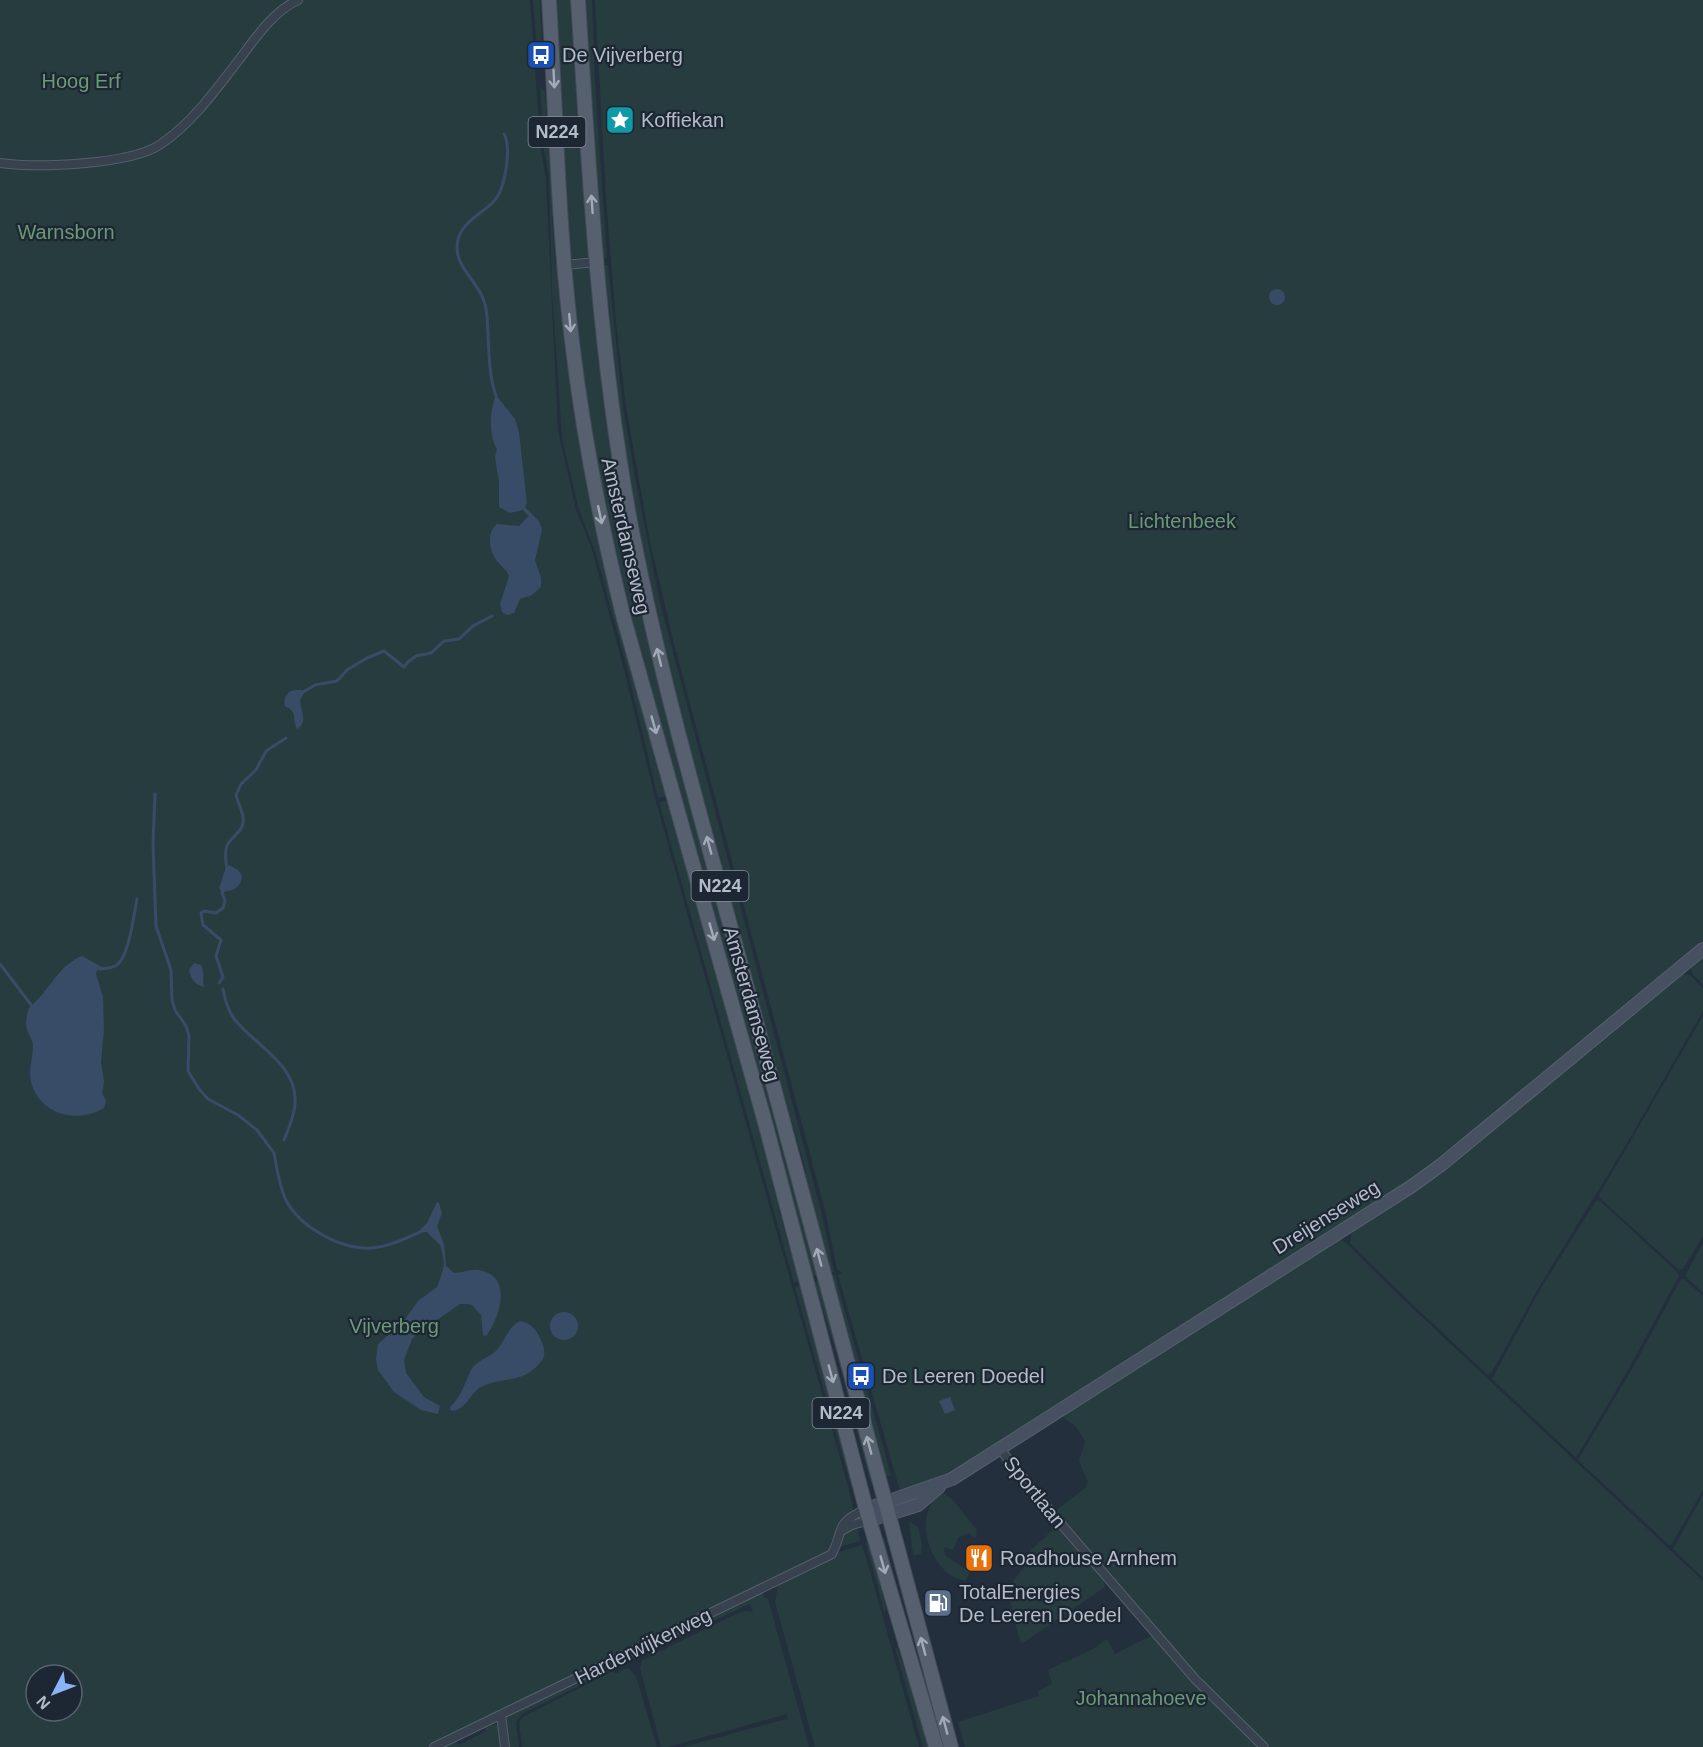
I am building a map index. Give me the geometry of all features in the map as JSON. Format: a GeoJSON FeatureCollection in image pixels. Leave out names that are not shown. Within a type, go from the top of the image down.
{"type":"FeatureCollection","features":[{"type":"Feature","properties":{"kind":"main road","name":"Amsterdamseweg"},"geometry":{"type":"LineString","coordinates":[[549,0],[571,339],[593,486],[610,562],[766,1126],[868,1514],[936,1747]]}},
{"type":"Feature","properties":{"kind":"main road","name":"Amsterdamseweg"},"geometry":{"type":"LineString","coordinates":[[578,0],[603,340],[617,443],[650,617],[951,1747]]}},
{"type":"Feature","properties":{"kind":"main road","name":"Dreijenseweg"},"geometry":{"type":"LineString","coordinates":[[868,1514],[886,1508],[918,1504],[945,1483],[1425,1177],[1703,949]]}},
{"type":"Feature","properties":{"kind":"street"},"geometry":{"type":"LineString","coordinates":[[0,163],[72,164],[147,152],[160,145],[202,107],[279,11],[298,0]]}},
{"type":"Feature","properties":{"kind":"street"},"geometry":{"type":"LineString","coordinates":[[565,265],[596,262]]}},
{"type":"Feature","properties":{"kind":"street","name":"Sportlaan"},"geometry":{"type":"LineString","coordinates":[[1000,1449],[1055,1517],[1194,1679],[1264,1747]]}},
{"type":"Feature","properties":{"kind":"street","name":"Harderwijkerweg"},"geometry":{"type":"LineString","coordinates":[[434,1747],[832,1554],[838,1533],[851,1517],[868,1514]]}},
{"type":"Feature","properties":{"kind":"street"},"geometry":{"type":"LineString","coordinates":[[501,1715],[505,1747]]}},
{"type":"Feature","properties":{"kind":"green space","name":"Hoog Erf"},"geometry":{"type":"Polygon","coordinates":[[[0,0],[293,0],[177,128],[146,150],[72,163],[0,161],[0,0]]]}},
{"type":"Feature","properties":{"kind":"green space","name":"Vijverberg"},"geometry":{"type":"Polygon","coordinates":[[[303,0],[530,0],[541,151],[546,179],[558,430],[576,510],[591,546],[656,802],[853,1509],[838,1525],[828,1552],[428,1747],[0,1747],[0,164],[72,166],[162,147],[272,24],[293,4],[303,0]]]}},
{"type":"Feature","properties":{"kind":"green space"},"geometry":{"type":"Polygon","coordinates":[[[533,0],[540,0],[541,60],[538,60],[533,0]]]}},
{"type":"Feature","properties":{"kind":"green space"},"geometry":{"type":"Polygon","coordinates":[[[554,0],[572,0],[591,256],[586,259],[570,258],[554,0]]]}},
{"type":"Feature","properties":{"kind":"green space"},"geometry":{"type":"Polygon","coordinates":[[[586,0],[592,0],[607,258],[602,256],[587,61],[586,0]]]}},
{"type":"Feature","properties":{"kind":"green space","name":"Lichtenbeek"},"geometry":{"type":"Polygon","coordinates":[[[595,0],[1703,0],[1703,945],[1438,1162],[954,1473],[900,1491],[838,1275],[842,1273],[837,1269],[826,1214],[677,655],[679,654],[676,652],[650,542],[626,407],[616,323],[606,198],[595,0]]]}},
{"type":"Feature","properties":{"kind":"green space"},"geometry":{"type":"Polygon","coordinates":[[[540,87],[545,91],[547,120],[553,135],[557,211],[552,217],[555,264],[560,268],[565,323],[668,796],[658,798],[628,672],[596,554],[579,510],[562,438],[552,291],[549,179],[544,150],[540,87]]]}},
{"type":"Feature","properties":{"kind":"green space"},"geometry":{"type":"Polygon","coordinates":[[[608,265],[623,407],[659,599],[822,1215],[834,1272],[828,1273],[810,1205],[805,1168],[779,1087],[670,680],[633,511],[615,394],[610,313],[602,269],[608,265]]]}},
{"type":"Feature","properties":{"kind":"green space"},"geometry":{"type":"Polygon","coordinates":[[[575,267],[592,268],[613,444],[818,1275],[812,1277],[612,550],[586,413],[571,270],[575,267]]]}},
{"type":"Feature","properties":{"kind":"green space"},"geometry":{"type":"Polygon","coordinates":[[[669,800],[773,1172],[779,1210],[801,1280],[794,1283],[659,802],[669,800]]]}},
{"type":"Feature","properties":{"kind":"green space"},"geometry":{"type":"Polygon","coordinates":[[[1703,955],[1703,985],[1692,973],[1690,965],[1703,955]]]}},
{"type":"Feature","properties":{"kind":"green space"},"geometry":{"type":"Polygon","coordinates":[[[1680,974],[1690,975],[1703,988],[1703,1011],[1623,1150],[1539,1287],[1492,1372],[1488,1375],[1350,1243],[1352,1229],[1680,974]]]}},
{"type":"Feature","properties":{"kind":"green space"},"geometry":{"type":"Polygon","coordinates":[[[1703,1016],[1703,1236],[1683,1269],[1679,1270],[1599,1195],[1703,1016]]]}},
{"type":"Feature","properties":{"kind":"green space"},"geometry":{"type":"Polygon","coordinates":[[[1599,1200],[1679,1276],[1628,1370],[1576,1458],[1492,1379],[1541,1288],[1596,1201],[1599,1200]]]}},
{"type":"Feature","properties":{"kind":"green space"},"geometry":{"type":"Polygon","coordinates":[[[1339,1239],[1346,1243],[1703,1581],[1703,1747],[1271,1747],[1261,1741],[1209,1691],[1054,1512],[1085,1488],[1088,1482],[1079,1461],[1085,1442],[1077,1428],[1061,1414],[1339,1239]]]}},
{"type":"Feature","properties":{"kind":"green space"},"geometry":{"type":"Polygon","coordinates":[[[1703,1243],[1703,1293],[1685,1276],[1703,1243]]]}},
{"type":"Feature","properties":{"kind":"green space"},"geometry":{"type":"Polygon","coordinates":[[[835,1275],[891,1475],[883,1478],[867,1402],[829,1277],[835,1275]]]}},
{"type":"Feature","properties":{"kind":"green space"},"geometry":{"type":"Polygon","coordinates":[[[1681,1279],[1684,1279],[1703,1296],[1703,1490],[1669,1545],[1578,1460],[1631,1371],[1681,1279]]]}},
{"type":"Feature","properties":{"kind":"green space"},"geometry":{"type":"Polygon","coordinates":[[[819,1280],[873,1480],[870,1481],[837,1355],[814,1282],[819,1280]]]}},
{"type":"Feature","properties":{"kind":"green space"},"geometry":{"type":"Polygon","coordinates":[[[802,1285],[855,1485],[851,1486],[795,1287],[802,1285]]]}},
{"type":"Feature","properties":{"kind":"green space"},"geometry":{"type":"Polygon","coordinates":[[[1004,1460],[1049,1518],[1000,1461],[1004,1460]]]}},
{"type":"Feature","properties":{"kind":"green space"},"geometry":{"type":"Polygon","coordinates":[[[942,1492],[953,1500],[977,1530],[975,1538],[969,1533],[958,1538],[953,1550],[945,1547],[944,1551],[946,1556],[970,1572],[966,1581],[949,1574],[934,1556],[929,1545],[926,1533],[928,1511],[942,1492]]]}},
{"type":"Feature","properties":{"kind":"green space"},"geometry":{"type":"Polygon","coordinates":[[[1703,1495],[1703,1578],[1673,1549],[1703,1495]]]}},
{"type":"Feature","properties":{"kind":"green space"},"geometry":{"type":"Polygon","coordinates":[[[910,1522],[918,1527],[922,1544],[921,1554],[913,1555],[910,1522]]]}},
{"type":"Feature","properties":{"kind":"green space"},"geometry":{"type":"Polygon","coordinates":[[[1058,1525],[1103,1576],[1105,1587],[1023,1643],[1020,1642],[1007,1589],[1025,1566],[1031,1550],[1058,1525]]]}},
{"type":"Feature","properties":{"kind":"green space"},"geometry":{"type":"Polygon","coordinates":[[[852,1528],[858,1528],[860,1541],[839,1547],[842,1535],[852,1528]]]}},
{"type":"Feature","properties":{"kind":"green space"},"geometry":{"type":"Polygon","coordinates":[[[884,1538],[907,1625],[945,1747],[942,1747],[881,1539],[884,1538]]]}},
{"type":"Feature","properties":{"kind":"green space"},"geometry":{"type":"Polygon","coordinates":[[[870,1542],[886,1610],[884,1611],[866,1544],[870,1542]]]}},
{"type":"Feature","properties":{"kind":"green space"},"geometry":{"type":"Polygon","coordinates":[[[862,1545],[919,1747],[815,1747],[775,1602],[778,1584],[832,1558],[838,1552],[862,1545]]]}},
{"type":"Feature","properties":{"kind":"green space"},"geometry":{"type":"Polygon","coordinates":[[[760,1592],[768,1599],[809,1747],[683,1747],[788,1720],[787,1714],[661,1747],[640,1668],[642,1660],[736,1614],[745,1611],[753,1612],[750,1604],[522,1714],[516,1722],[519,1747],[508,1747],[504,1722],[508,1715],[760,1592]]]}},
{"type":"Feature","properties":{"kind":"green space","name":"Johannahoeve"},"geometry":{"type":"Polygon","coordinates":[[[1153,1635],[1261,1747],[965,1747],[958,1722],[1039,1696],[1038,1691],[1052,1684],[1048,1670],[1093,1649],[1107,1639],[1115,1654],[1153,1635]]]}},
{"type":"Feature","properties":{"kind":"green space"},"geometry":{"type":"Polygon","coordinates":[[[895,1648],[897,1648],[913,1692],[930,1747],[923,1747],[895,1648]]]}},
{"type":"Feature","properties":{"kind":"green space"},"geometry":{"type":"Polygon","coordinates":[[[628,1668],[636,1676],[657,1747],[522,1747],[519,1723],[523,1717],[611,1672],[617,1673],[628,1668]]]}},
{"type":"Feature","properties":{"kind":"green space"},"geometry":{"type":"Polygon","coordinates":[[[491,1723],[499,1725],[503,1747],[440,1747],[454,1740],[459,1745],[486,1731],[484,1725],[491,1723]]]}},
{"type":"Feature","properties":{"kind":"water"},"geometry":{"type":"Polygon","coordinates":[[[1277,289],[1285,297],[1277,305],[1269,297],[1277,289]]]}},
{"type":"Feature","properties":{"kind":"water"},"geometry":{"type":"Polygon","coordinates":[[[496,395],[515,419],[519,432],[527,503],[525,507],[539,521],[542,530],[535,560],[541,578],[541,587],[532,595],[520,599],[514,613],[507,615],[502,612],[500,604],[509,576],[494,557],[491,532],[497,524],[519,526],[529,516],[523,510],[510,513],[499,507],[499,483],[495,457],[497,449],[492,436],[491,422],[496,395]]]}},
{"type":"Feature","properties":{"kind":"water"},"geometry":{"type":"Polygon","coordinates":[[[295,690],[306,690],[300,700],[303,723],[297,729],[293,713],[285,706],[288,693],[295,690]]]}},
{"type":"Feature","properties":{"kind":"water"},"geometry":{"type":"Polygon","coordinates":[[[229,865],[238,870],[242,876],[241,880],[236,888],[222,892],[219,888],[229,865]]]}},
{"type":"Feature","properties":{"kind":"water"},"geometry":{"type":"Polygon","coordinates":[[[82,956],[102,967],[97,970],[96,974],[103,997],[104,1029],[101,1062],[104,1082],[102,1093],[106,1101],[104,1108],[93,1113],[71,1116],[51,1109],[36,1093],[30,1078],[33,1043],[26,1022],[31,1006],[58,974],[82,956]]]}},
{"type":"Feature","properties":{"kind":"water"},"geometry":{"type":"Polygon","coordinates":[[[194,963],[201,965],[204,987],[196,983],[191,976],[189,970],[194,963]]]}},
{"type":"Feature","properties":{"kind":"water"},"geometry":{"type":"Polygon","coordinates":[[[437,1202],[442,1213],[437,1226],[444,1244],[446,1266],[454,1273],[478,1270],[489,1274],[500,1288],[501,1298],[496,1319],[486,1336],[483,1335],[481,1315],[472,1305],[460,1304],[412,1339],[404,1360],[406,1373],[424,1397],[440,1406],[438,1414],[421,1410],[394,1392],[378,1370],[376,1359],[378,1344],[403,1322],[418,1301],[437,1287],[444,1266],[440,1245],[427,1232],[417,1233],[427,1223],[437,1202]]]}},
{"type":"Feature","properties":{"kind":"water"},"geometry":{"type":"Polygon","coordinates":[[[564,1312],[574,1316],[578,1326],[574,1336],[564,1340],[554,1336],[550,1326],[554,1316],[564,1312]]]}},
{"type":"Feature","properties":{"kind":"water"},"geometry":{"type":"Polygon","coordinates":[[[520,1321],[535,1329],[543,1345],[542,1361],[533,1370],[520,1377],[483,1386],[474,1392],[461,1408],[451,1411],[450,1407],[460,1394],[471,1370],[497,1350],[510,1330],[520,1321]]]}},
{"type":"Feature","properties":{"kind":"water"},"geometry":{"type":"Polygon","coordinates":[[[950,1397],[955,1410],[945,1414],[939,1401],[950,1397]]]}},
{"type":"Feature","properties":{"kind":"waterway"},"geometry":{"type":"LineString","coordinates":[[496,396],[489,357],[485,305],[481,293],[462,265],[457,249],[460,233],[469,222],[495,200],[502,187],[507,158],[504,134]]}},
{"type":"Feature","properties":{"kind":"waterway"},"geometry":{"type":"LineString","coordinates":[[303,692],[315,685],[337,681],[347,670],[384,651],[404,667],[416,656],[431,653],[444,641],[459,639],[473,626],[492,616]]}},
{"type":"Feature","properties":{"kind":"waterway"},"geometry":{"type":"LineString","coordinates":[[227,870],[225,855],[227,846],[243,823],[236,795],[241,784],[256,770],[266,751],[286,738]]}},
{"type":"Feature","properties":{"kind":"waterway"},"geometry":{"type":"LineString","coordinates":[[155,794],[153,844],[156,926],[171,970],[172,1000],[189,1036],[188,1071],[208,1099],[238,1115],[257,1130],[274,1153]]}},
{"type":"Feature","properties":{"kind":"waterway"},"geometry":{"type":"LineString","coordinates":[[219,983],[223,977],[216,956],[221,940],[203,925],[201,913],[204,911],[216,913],[223,908],[225,901],[222,892],[224,890]]}},
{"type":"Feature","properties":{"kind":"waterway"},"geometry":{"type":"LineString","coordinates":[[100,969],[114,967],[122,959],[131,934],[137,899]]}},
{"type":"Feature","properties":{"kind":"waterway"},"geometry":{"type":"LineString","coordinates":[[0,964],[32,1006]]}},
{"type":"Feature","properties":{"kind":"waterway"},"geometry":{"type":"LineString","coordinates":[[223,989],[230,1013],[235,1020],[274,1057],[290,1078],[295,1104],[284,1140]]}},
{"type":"Feature","properties":{"kind":"waterway"},"geometry":{"type":"LineString","coordinates":[[274,1153],[283,1193],[289,1205],[308,1225],[320,1233],[346,1245],[372,1248],[391,1244],[420,1232]]}},
{"type":"Feature","properties":{"kind":"place","name":"De Vijverberg"},"geometry":{"type":"Point","coordinates":[541,55]}},
{"type":"Feature","properties":{"kind":"place","name":"Koffiekan"},"geometry":{"type":"Point","coordinates":[620,120]}},
{"type":"Feature","properties":{"kind":"place","name":"De Leeren Doedel"},"geometry":{"type":"Point","coordinates":[861,1376]}},
{"type":"Feature","properties":{"kind":"place","name":"Roadhouse Arnhem"},"geometry":{"type":"Point","coordinates":[979,1558]}},
{"type":"Feature","properties":{"kind":"place","name":"TotalEnergies De Leeren Doedel"},"geometry":{"type":"Point","coordinates":[938,1603]}},
{"type":"Feature","properties":{"kind":"park label","name":"Warnsborn"},"geometry":{"type":"Point","coordinates":[66,232]}}]}
